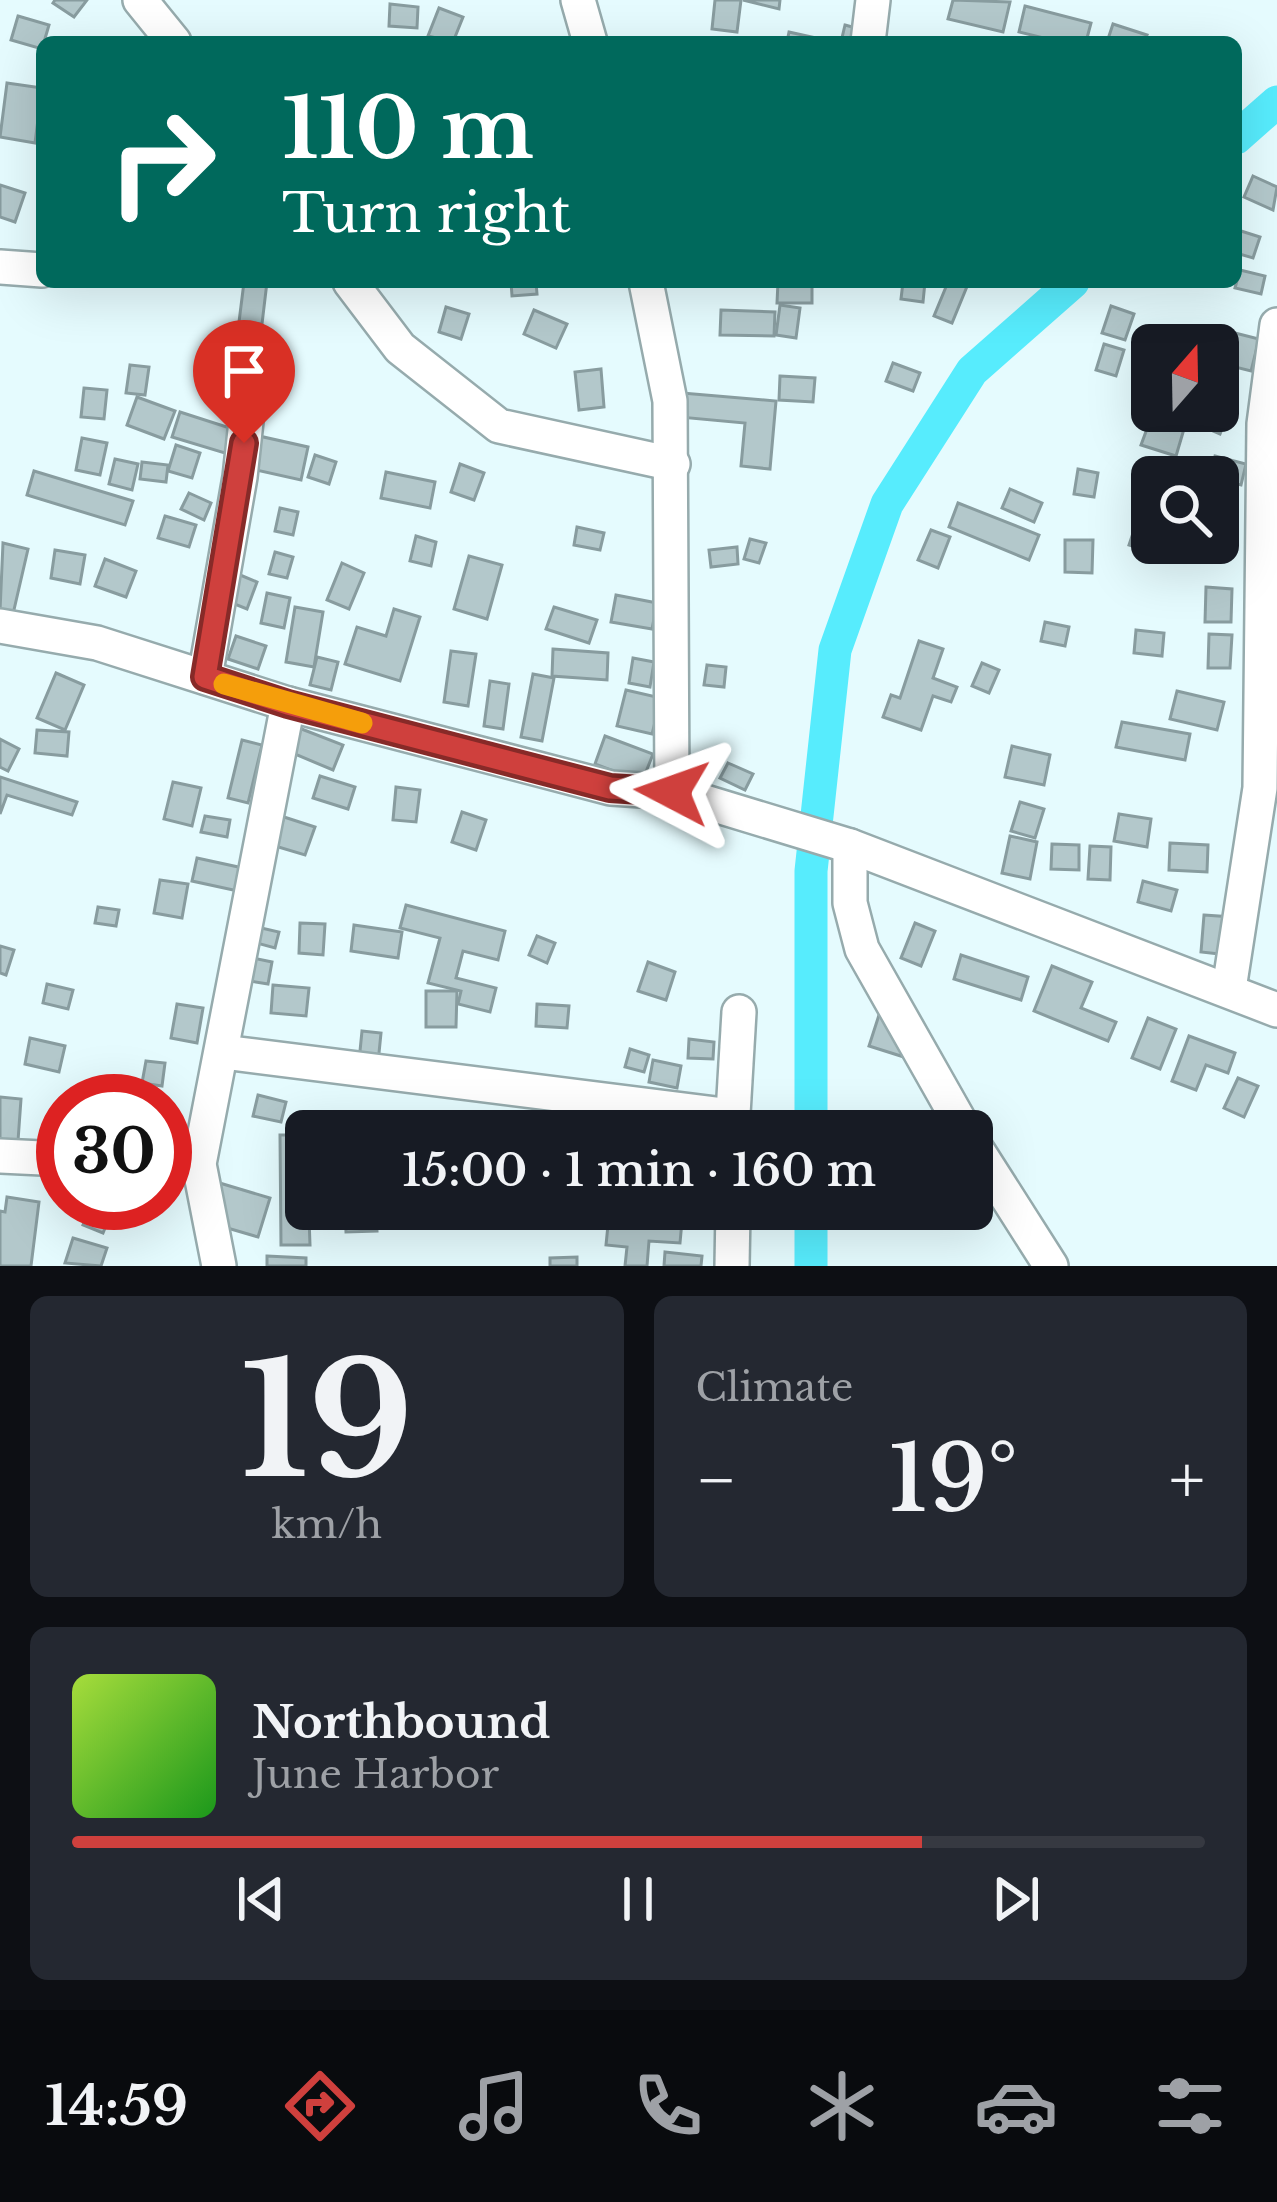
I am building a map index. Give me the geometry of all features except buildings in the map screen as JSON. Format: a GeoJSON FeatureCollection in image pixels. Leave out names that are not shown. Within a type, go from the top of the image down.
{"type":"FeatureCollection","features":[{"type":"Feature","properties":{"kind":"street"},"geometry":{"type":"LineString","coordinates":[[140,0],[169,36]]}},
{"type":"Feature","properties":{"kind":"street"},"geometry":{"type":"LineString","coordinates":[[578,0],[588,36]]}},
{"type":"Feature","properties":{"kind":"street"},"geometry":{"type":"LineString","coordinates":[[869,36],[874,0]]}},
{"type":"Feature","properties":{"kind":"street"},"geometry":{"type":"LineString","coordinates":[[0,267],[36,270]]}},
{"type":"Feature","properties":{"kind":"street"},"geometry":{"type":"LineString","coordinates":[[355,288],[400,348],[499,426],[673,464]]}},
{"type":"Feature","properties":{"kind":"street"},"geometry":{"type":"LineString","coordinates":[[647,288],[670,401],[672,792]]}},
{"type":"Feature","properties":{"kind":"street"},"geometry":{"type":"LineString","coordinates":[[1228,989],[1260,788],[1264,424],[1277,325]]}},
{"type":"Feature","properties":{"kind":"street"},"geometry":{"type":"LineString","coordinates":[[205,677],[240,477],[251,375]]}},
{"type":"Feature","properties":{"kind":"street"},"geometry":{"type":"LineString","coordinates":[[0,626],[97,643],[288,704],[610,788],[672,792],[841,843],[1277,1010]]}},
{"type":"Feature","properties":{"kind":"street"},"geometry":{"type":"LineString","coordinates":[[219,1266],[200,1164],[288,704]]}},
{"type":"Feature","properties":{"kind":"street"},"geometry":{"type":"LineString","coordinates":[[841,843],[862,949],[953,1110]]}},
{"type":"Feature","properties":{"kind":"street"},"geometry":{"type":"LineString","coordinates":[[733,1110],[739,1012]]}},
{"type":"Feature","properties":{"kind":"street"},"geometry":{"type":"LineString","coordinates":[[223,1052],[633,1110]]}},
{"type":"Feature","properties":{"kind":"street"},"geometry":{"type":"LineString","coordinates":[[0,1156],[36,1158]]}},
{"type":"Feature","properties":{"kind":"street"},"geometry":{"type":"LineString","coordinates":[[192,1164],[200,1164]]}},
{"type":"Feature","properties":{"kind":"street"},"geometry":{"type":"LineString","coordinates":[[993,1175],[1051,1266]]}},
{"type":"Feature","properties":{"kind":"street"},"geometry":{"type":"LineString","coordinates":[[732,1266],[733,1230]]}},
{"type":"Feature","properties":{"kind":"waterway"},"geometry":{"type":"LineString","coordinates":[[1242,133],[1277,102]]}},
{"type":"Feature","properties":{"kind":"waterway"},"geometry":{"type":"LineString","coordinates":[[811,1110],[811,871],[835,650],[887,504],[972,371],[1066,288]]}},
{"type":"Feature","properties":{"kind":"waterway"},"geometry":{"type":"LineString","coordinates":[[811,1230],[811,1266]]}},
{"type":"Feature","properties":{"kind":"slow traffic"},"geometry":{"type":"LineString","coordinates":[[224,684],[362,723]]}},
{"type":"Feature","properties":{"kind":"route"},"geometry":{"type":"LineString","coordinates":[[244,443],[205,677],[288,704],[610,788],[672,792]]}}]}
